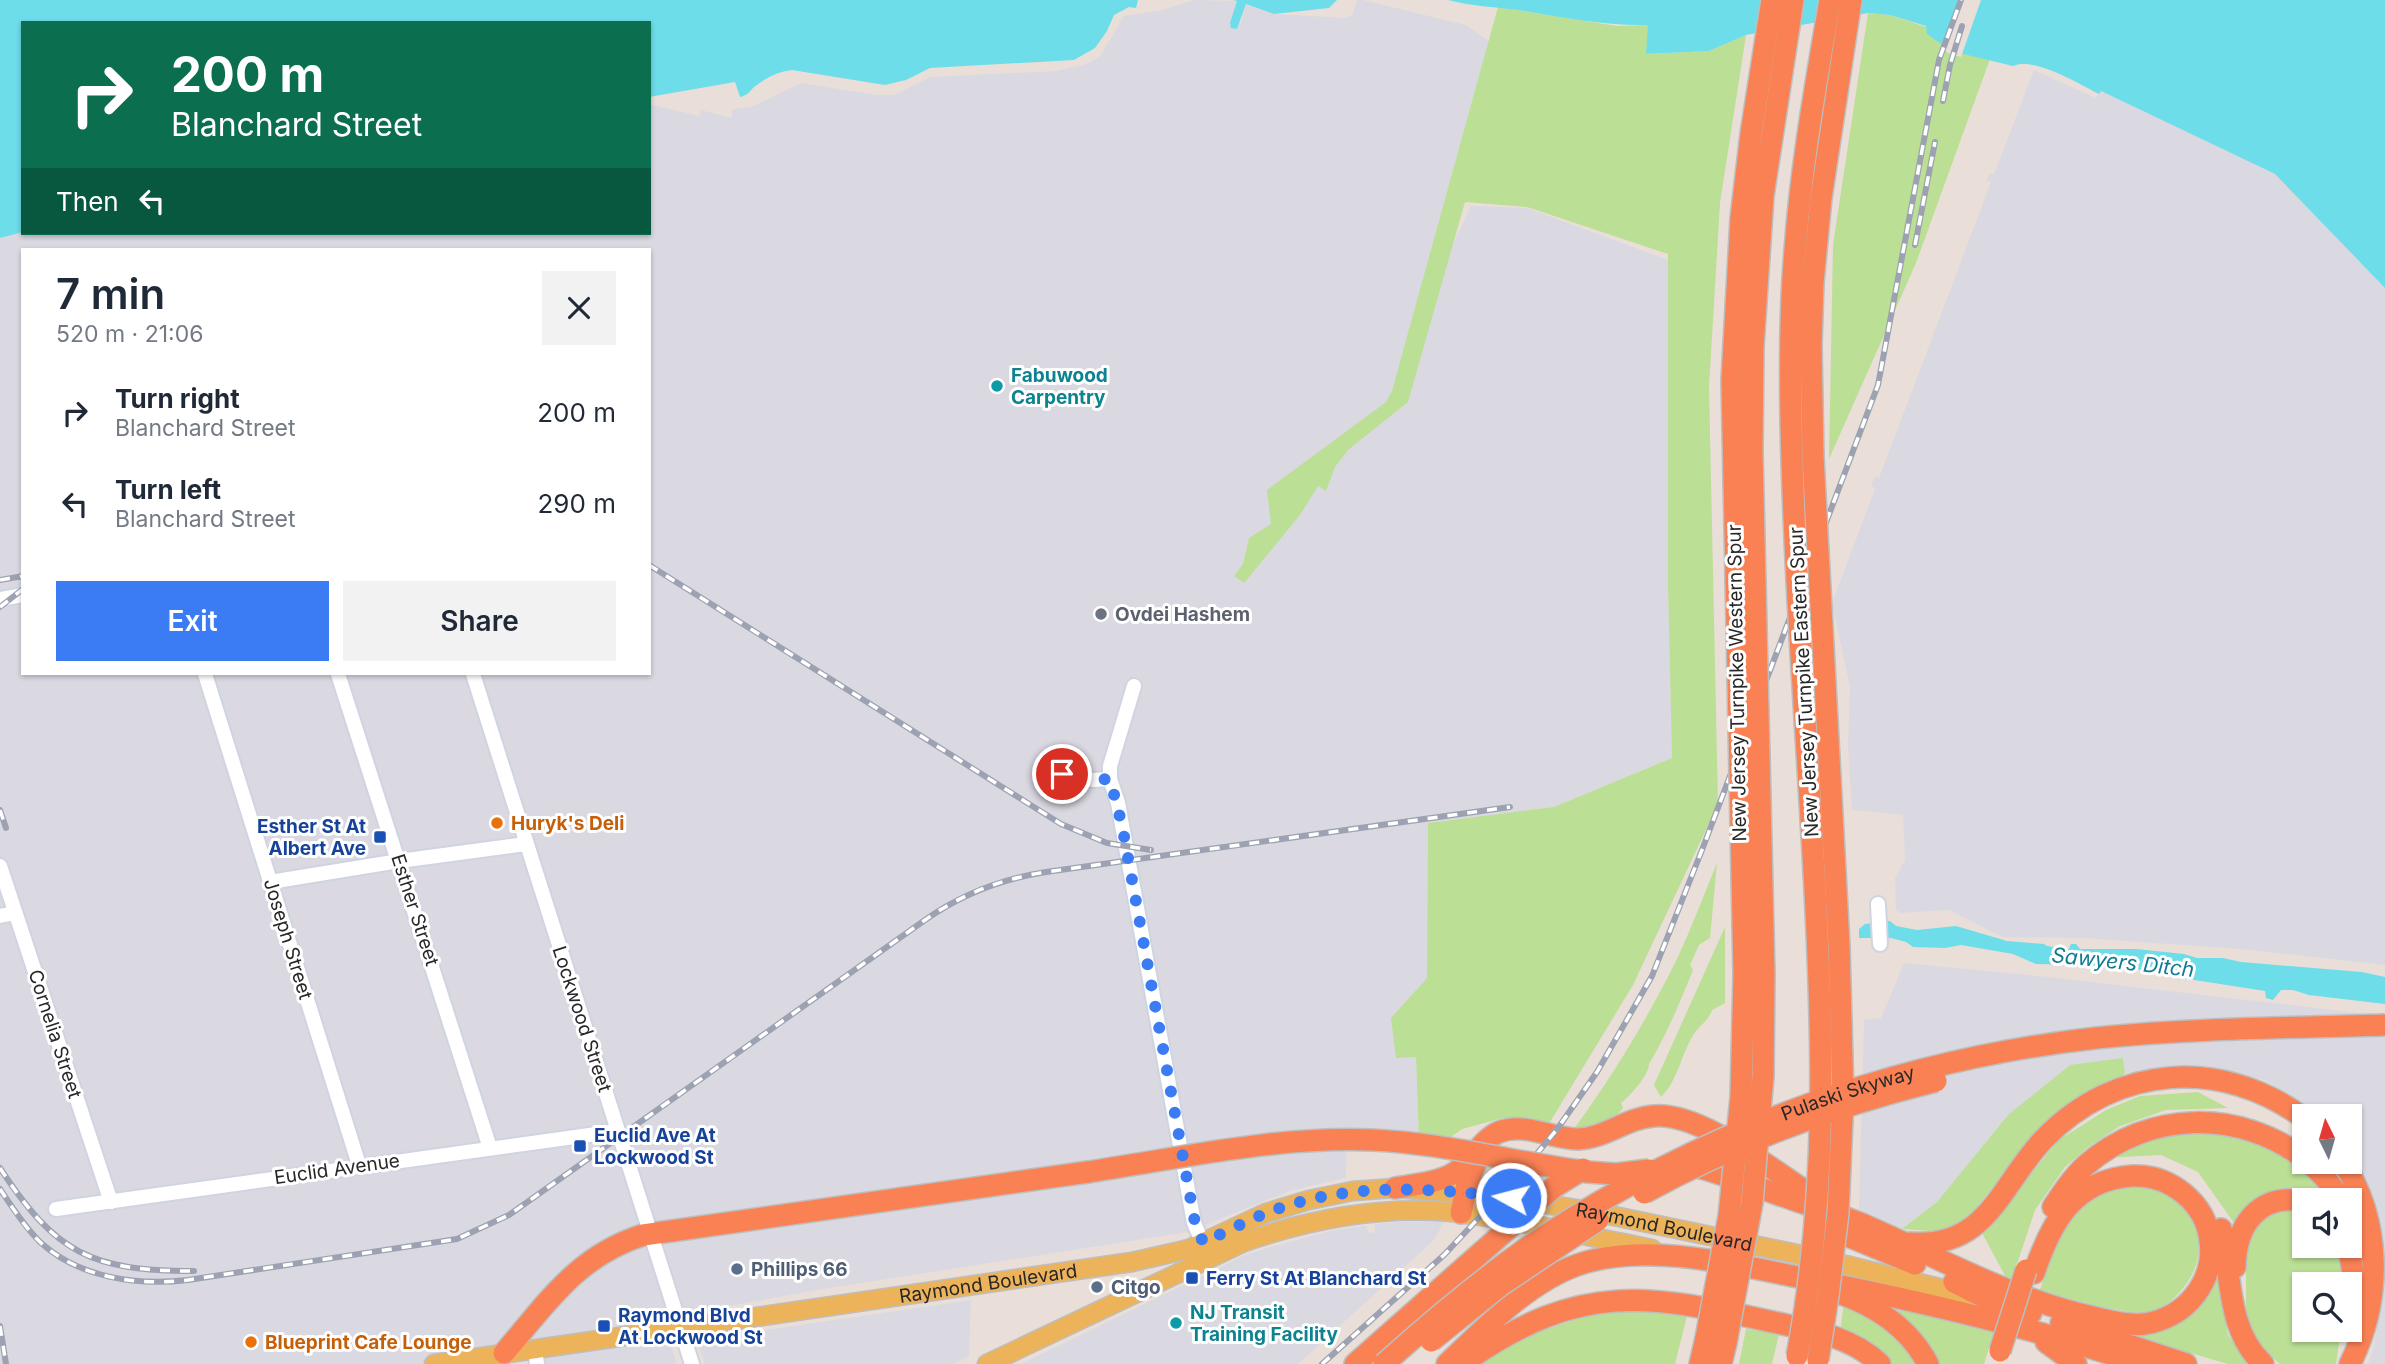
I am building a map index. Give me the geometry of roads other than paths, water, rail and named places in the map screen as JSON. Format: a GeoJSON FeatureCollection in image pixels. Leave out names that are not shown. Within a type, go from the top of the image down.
{"type":"FeatureCollection","features":[{"type":"Feature","properties":{"kind":"highway","name":"New Jersey Turnpike Western Spur"},"geometry":{"type":"LineString","coordinates":[[1721,1364],[1716,1340],[1741,1097],[1744,974],[1731,380],[1741,218],[1772,0]]}},
{"type":"Feature","properties":{"kind":"highway","name":"New Jersey Turnpike Western Spur"},"geometry":{"type":"LineString","coordinates":[[1700,1364],[1716,1340],[1744,1252],[1753,1190],[1763,1076],[1764,974],[1752,452],[1753,347],[1763,196],[1793,0]]}},
{"type":"Feature","properties":{"kind":"highway","name":"New Jersey Turnpike Eastern Spur"},"geometry":{"type":"LineString","coordinates":[[1807,1361],[1822,1092],[1821,999],[1792,446],[1790,346],[1800,200],[1830,0]]}},
{"type":"Feature","properties":{"kind":"highway","name":"New Jersey Turnpike Eastern Spur"},"geometry":{"type":"LineString","coordinates":[[1807,1361],[1836,1226],[1843,1085],[1839,959],[1812,457],[1811,345],[1819,208],[1851,0]]}},
{"type":"Feature","properties":{"kind":"highway","name":"Pulaski Skyway"},"geometry":{"type":"LineString","coordinates":[[1384,1364],[1452,1305],[1546,1235],[1664,1164],[1817,1101],[1901,1075],[1977,1056],[2054,1044],[2133,1035],[2385,1025]]}},
{"type":"Feature","properties":{"kind":"highway","name":"Pulaski Skyway"},"geometry":{"type":"LineString","coordinates":[[1402,1364],[1530,1265],[1598,1220],[1647,1192],[1752,1142],[1862,1101],[1974,1072],[2088,1053],[2158,1047],[2385,1038]]}},
{"type":"Feature","properties":{"kind":"highway"},"geometry":{"type":"LineString","coordinates":[[1900,1242],[1938,1243],[1968,1232],[1986,1216],[2037,1146],[2064,1121],[2096,1098],[2132,1084],[2167,1077],[2217,1079],[2263,1094],[2292,1111]]}},
{"type":"Feature","properties":{"kind":"highway"},"geometry":{"type":"LineString","coordinates":[[1395,1188],[1454,1173],[1485,1142],[1510,1129],[1530,1129],[1566,1138],[1584,1138],[1601,1135],[1639,1118],[1658,1115],[1696,1124],[1733,1144],[1859,1223]]}},
{"type":"Feature","properties":{"kind":"highway"},"geometry":{"type":"LineString","coordinates":[[2002,1358],[2030,1272],[2041,1227],[2063,1192],[2084,1167],[2111,1146],[2143,1131],[2176,1124],[2207,1122],[2239,1126],[2277,1140],[2292,1150]]}},
{"type":"Feature","properties":{"kind":"highway"},"geometry":{"type":"LineString","coordinates":[[504,1353],[560,1286],[576,1271],[609,1249],[650,1233],[1270,1144],[1347,1139],[1406,1143],[1595,1173],[1616,1174],[1664,1164],[1705,1169],[1859,1223],[1978,1278],[2033,1300],[2092,1317],[2140,1324],[2152,1323],[2173,1314],[2194,1295],[2202,1284],[2209,1265],[2209,1233],[2196,1205],[2172,1185],[2138,1176],[2110,1180],[2084,1191],[2063,1211],[2030,1272]]}},
{"type":"Feature","properties":{"kind":"highway"},"geometry":{"type":"LineString","coordinates":[[1463,1203],[1485,1142]]}},
{"type":"Feature","properties":{"kind":"highway"},"geometry":{"type":"LineString","coordinates":[[1355,1364],[1555,1187],[1582,1170],[1625,1158],[1651,1158],[1946,1278],[1992,1301]]}},
{"type":"Feature","properties":{"kind":"highway"},"geometry":{"type":"LineString","coordinates":[[2063,1192],[2091,1175],[2118,1165],[2148,1165],[2178,1175],[2203,1195],[2216,1216],[2223,1238],[2227,1273],[2243,1338],[2263,1364]]}},
{"type":"Feature","properties":{"kind":"highway"},"geometry":{"type":"LineString","coordinates":[[2321,1174],[2333,1188]]}},
{"type":"Feature","properties":{"kind":"highway"},"geometry":{"type":"LineString","coordinates":[[2349,1364],[2361,1341],[2370,1300],[2374,1261],[2370,1231],[2358,1189],[2350,1174]]}},
{"type":"Feature","properties":{"kind":"highway"},"geometry":{"type":"LineString","coordinates":[[2234,1305],[2236,1253],[2242,1228],[2254,1214],[2269,1203],[2292,1200]]}},
{"type":"Feature","properties":{"kind":"highway"},"geometry":{"type":"LineString","coordinates":[[2362,1249],[2370,1300]]}},
{"type":"Feature","properties":{"kind":"highway"},"geometry":{"type":"LineString","coordinates":[[1447,1364],[1513,1304],[1538,1285],[1567,1269],[1609,1258],[1696,1257]]}},
{"type":"Feature","properties":{"kind":"highway","name":"Raymond Boulevard"},"geometry":{"type":"LineString","coordinates":[[1696,1257],[1911,1300],[2017,1325],[2141,1364]]}},
{"type":"Feature","properties":{"kind":"highway"},"geometry":{"type":"LineString","coordinates":[[1795,1276],[1844,1294],[1879,1313],[1904,1331],[1928,1364]]}},
{"type":"Feature","properties":{"kind":"highway"},"geometry":{"type":"LineString","coordinates":[[1461,1364],[1496,1341],[1541,1318],[1585,1304],[1627,1299],[1698,1306],[1821,1333],[1851,1344],[1880,1364]]}},
{"type":"Feature","properties":{"kind":"highway","name":"Raymond Boulevard"},"geometry":{"type":"LineString","coordinates":[[1992,1301],[2186,1364]]}},
{"type":"Feature","properties":{"kind":"highway"},"geometry":{"type":"LineString","coordinates":[[2017,1325],[2053,1346],[2076,1364]]}},
{"type":"Feature","properties":{"kind":"highway"},"geometry":{"type":"LineString","coordinates":[[2349,1364],[2350,1342]]}},
{"type":"Feature","properties":{"kind":"main road","name":"Raymond Boulevard"},"geometry":{"type":"LineString","coordinates":[[1206,1250],[1266,1213],[1353,1191],[1395,1188],[1696,1257]]}},
{"type":"Feature","properties":{"kind":"main road","name":"Raymond Boulevard"},"geometry":{"type":"LineString","coordinates":[[434,1364],[504,1353],[536,1356],[680,1327],[1206,1250],[1328,1219],[1463,1203],[1595,1212],[1754,1244],[1992,1301]]}},
{"type":"Feature","properties":{"kind":"main road"},"geometry":{"type":"LineString","coordinates":[[986,1364],[1206,1250]]}},
{"type":"Feature","properties":{"kind":"street"},"geometry":{"type":"LineString","coordinates":[[0,598],[21,595]]}},
{"type":"Feature","properties":{"kind":"street","name":"Joseph Street"},"geometry":{"type":"LineString","coordinates":[[205,675],[359,1165]]}},
{"type":"Feature","properties":{"kind":"street","name":"Esther Street"},"geometry":{"type":"LineString","coordinates":[[338,675],[490,1148]]}},
{"type":"Feature","properties":{"kind":"street","name":"Lockwood Street"},"geometry":{"type":"LineString","coordinates":[[473,675],[692,1364]]}},
{"type":"Feature","properties":{"kind":"street"},"geometry":{"type":"LineString","coordinates":[[1134,686],[1113,755],[1110,779],[1124,836],[1195,1223],[1206,1250]]}},
{"type":"Feature","properties":{"kind":"street"},"geometry":{"type":"LineString","coordinates":[[1062,774],[1093,780],[1110,779]]}},
{"type":"Feature","properties":{"kind":"street"},"geometry":{"type":"LineString","coordinates":[[270,881],[526,844]]}},
{"type":"Feature","properties":{"kind":"street","name":"Cornelia Street"},"geometry":{"type":"LineString","coordinates":[[0,866],[111,1202]]}},
{"type":"Feature","properties":{"kind":"street"},"geometry":{"type":"LineString","coordinates":[[1878,904],[1880,944]]}},
{"type":"Feature","properties":{"kind":"street"},"geometry":{"type":"LineString","coordinates":[[0,916],[15,913]]}},
{"type":"Feature","properties":{"kind":"street","name":"Euclid Avenue"},"geometry":{"type":"LineString","coordinates":[[56,1209],[618,1130]]}},
{"type":"Feature","properties":{"kind":"water"},"geometry":{"type":"Polygon","coordinates":[[[0,0],[1138,0],[1136,8],[1129,7],[1114,15],[1095,48],[1074,60],[930,68],[906,80],[885,85],[792,70],[767,78],[740,97],[735,82],[651,97],[651,21],[21,21],[21,233],[0,238],[0,0]]]}},
{"type":"Feature","properties":{"kind":"water"},"geometry":{"type":"Polygon","coordinates":[[[1233,0],[1337,0],[1329,8],[1274,14],[1246,4],[1237,29],[1231,28],[1230,23],[1237,1],[1233,0]]]}},
{"type":"Feature","properties":{"kind":"water"},"geometry":{"type":"Polygon","coordinates":[[[1448,0],[2385,0],[2385,288],[2275,174],[2101,91],[2099,94],[2044,68],[2022,64],[2013,66],[1951,51],[1927,34],[1926,26],[1890,15],[1868,13],[1746,35],[1709,51],[1646,54],[1648,25],[1599,23],[1448,0]]]}},
{"type":"Feature","properties":{"kind":"water","name":"Sawyers Ditch"},"geometry":{"type":"Polygon","coordinates":[[[1890,921],[1896,926],[1917,930],[1956,926],[2007,941],[2069,949],[2071,944],[2076,944],[2080,949],[2136,949],[2197,958],[2223,958],[2241,962],[2362,972],[2385,977],[2385,1004],[2309,995],[2293,990],[2281,990],[2273,1000],[2266,998],[2265,991],[2169,976],[2153,971],[2099,965],[2036,964],[2013,954],[1961,945],[1945,948],[1913,947],[1891,938],[1859,938],[1859,929],[1865,924],[1890,921]]]}},
{"type":"Feature","properties":{"kind":"railway"},"geometry":{"type":"LineString","coordinates":[[1322,1364],[1444,1255],[1521,1173],[1558,1128],[1597,1072],[1652,976],[1878,385],[1939,60],[1961,0]]}},
{"type":"Feature","properties":{"kind":"railway"},"geometry":{"type":"LineString","coordinates":[[1943,101],[1962,26]]}},
{"type":"Feature","properties":{"kind":"railway"},"geometry":{"type":"LineString","coordinates":[[1915,245],[1935,142]]}},
{"type":"Feature","properties":{"kind":"railway"},"geometry":{"type":"LineString","coordinates":[[651,566],[1061,824],[1107,843],[1151,850]]}},
{"type":"Feature","properties":{"kind":"railway"},"geometry":{"type":"LineString","coordinates":[[0,580],[21,576]]}},
{"type":"Feature","properties":{"kind":"railway"},"geometry":{"type":"LineString","coordinates":[[0,607],[21,591]]}},
{"type":"Feature","properties":{"kind":"railway"},"geometry":{"type":"LineString","coordinates":[[0,1189],[28,1229],[55,1254],[90,1271],[129,1280],[188,1280],[457,1239],[509,1215],[925,920],[982,889],[1046,872],[1510,807]]}},
{"type":"Feature","properties":{"kind":"railway"},"geometry":{"type":"LineString","coordinates":[[0,810],[6,828]]}},
{"type":"Feature","properties":{"kind":"railway"},"geometry":{"type":"LineString","coordinates":[[0,1168],[40,1220],[59,1238],[80,1252],[129,1267],[194,1271]]}},
{"type":"Feature","properties":{"kind":"railway"},"geometry":{"type":"LineString","coordinates":[[0,1326],[6,1364]]}},
{"type":"Feature","properties":{"kind":"place","name":"Fabuwood Carpentry"},"geometry":{"type":"Point","coordinates":[997,386]}},
{"type":"Feature","properties":{"kind":"place","name":"Ovdei Hashem"},"geometry":{"type":"Point","coordinates":[1101,614]}},
{"type":"Feature","properties":{"kind":"place","name":"Huryk's Deli"},"geometry":{"type":"Point","coordinates":[497,823]}},
{"type":"Feature","properties":{"kind":"place","name":"Esther St At Albert Ave"},"geometry":{"type":"Point","coordinates":[380,837]}},
{"type":"Feature","properties":{"kind":"place","name":"Euclid Ave At Lockwood St"},"geometry":{"type":"Point","coordinates":[580,1146]}},
{"type":"Feature","properties":{"kind":"place","name":"Phillips 66"},"geometry":{"type":"Point","coordinates":[737,1269]}},
{"type":"Feature","properties":{"kind":"place","name":"Ferry St At Blanchard St"},"geometry":{"type":"Point","coordinates":[1192,1278]}},
{"type":"Feature","properties":{"kind":"place","name":"Citgo"},"geometry":{"type":"Point","coordinates":[1097,1287]}},
{"type":"Feature","properties":{"kind":"place","name":"NJ Transit Training Facility"},"geometry":{"type":"Point","coordinates":[1176,1323]}},
{"type":"Feature","properties":{"kind":"place","name":"Raymond Blvd At Lockwood St"},"geometry":{"type":"Point","coordinates":[604,1326]}},
{"type":"Feature","properties":{"kind":"place","name":"Blueprint Cafe Lounge"},"geometry":{"type":"Point","coordinates":[251,1342]}}]}
